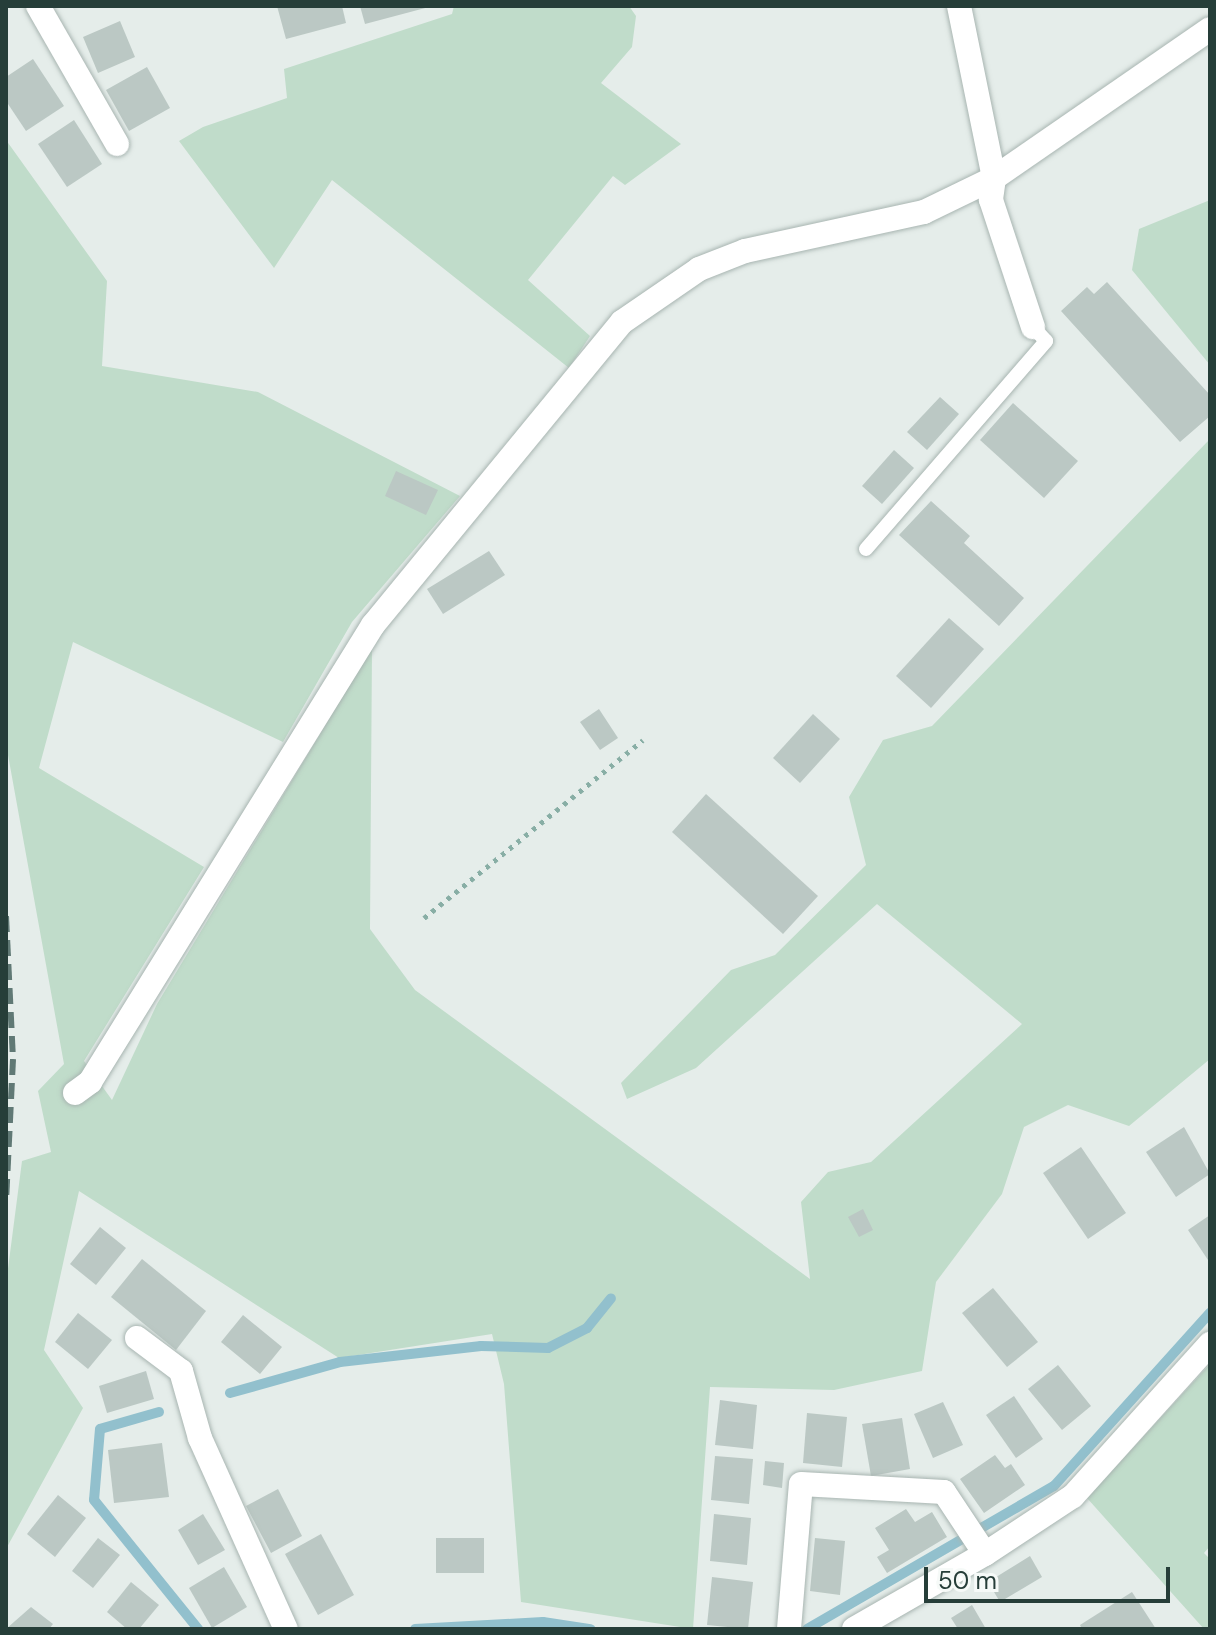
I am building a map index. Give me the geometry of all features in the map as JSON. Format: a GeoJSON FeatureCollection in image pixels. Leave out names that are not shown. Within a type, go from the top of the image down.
{"type":"FeatureCollection","features":[{"type":"Feature","properties":{"kind":"street"},"geometry":{"type":"LineString","coordinates":[[38,6],[117,144]]}},
{"type":"Feature","properties":{"kind":"street"},"geometry":{"type":"LineString","coordinates":[[959,6],[994,178],[991,200],[1033,327]]}},
{"type":"Feature","properties":{"kind":"street"},"geometry":{"type":"LineString","coordinates":[[75,1093],[90,1082],[373,625],[622,322],[699,269],[745,251],[924,212],[994,178],[1210,29]]}},
{"type":"Feature","properties":{"kind":"street"},"geometry":{"type":"LineString","coordinates":[[137,1338],[181,1371],[200,1438],[285,1626]]}},
{"type":"Feature","properties":{"kind":"street"},"geometry":{"type":"LineString","coordinates":[[854,1629],[985,1554],[1073,1496],[1210,1344]]}},
{"type":"Feature","properties":{"kind":"street"},"geometry":{"type":"LineString","coordinates":[[788,1625],[801,1484],[944,1492],[985,1554]]}},
{"type":"Feature","properties":{"kind":"lane"},"geometry":{"type":"LineString","coordinates":[[866,549],[1046,341],[1033,327]]}},
{"type":"Feature","properties":{"kind":"path"},"geometry":{"type":"LineString","coordinates":[[424,918],[643,740]]}},
{"type":"Feature","properties":{"kind":"green space"},"geometry":{"type":"Polygon","coordinates":[[[454,6],[629,6],[636,16],[632,47],[601,83],[681,144],[625,185],[613,176],[528,280],[590,336],[569,368],[332,180],[274,268],[179,141],[203,127],[287,98],[284,69],[452,14],[454,6]]]}},
{"type":"Feature","properties":{"kind":"green space"},"geometry":{"type":"Polygon","coordinates":[[[6,140],[107,281],[102,366],[258,392],[460,496],[352,622],[283,742],[73,642],[39,768],[204,867],[84,1061],[112,1100],[157,1004],[372,648],[370,929],[415,990],[810,1279],[801,1202],[828,1172],[871,1162],[1022,1024],[877,904],[696,1068],[627,1099],[621,1083],[731,970],[775,955],[866,865],[849,797],[883,740],[932,726],[1210,439],[1210,1059],[1129,1126],[1068,1105],[1024,1127],[1002,1194],[936,1282],[922,1371],[834,1390],[710,1387],[693,1629],[521,1602],[504,1384],[492,1334],[339,1358],[79,1191],[44,1350],[83,1408],[6,1549],[6,1284],[22,1161],[51,1152],[38,1091],[64,1064],[6,744],[6,140]]]}},
{"type":"Feature","properties":{"kind":"green space"},"geometry":{"type":"Polygon","coordinates":[[[1210,200],[1210,365],[1132,270],[1139,229],[1210,200]]]}},
{"type":"Feature","properties":{"kind":"green space"},"geometry":{"type":"Polygon","coordinates":[[[1210,1364],[1210,1546],[1204,1553],[1210,1559],[1210,1629],[1204,1629],[1087,1498],[1210,1364]]]}},
{"type":"Feature","properties":{"kind":"building"},"geometry":{"type":"Polygon","coordinates":[[[277,6],[342,6],[346,23],[286,39],[277,6]]]}},
{"type":"Feature","properties":{"kind":"building"},"geometry":{"type":"Polygon","coordinates":[[[360,6],[428,6],[429,7],[365,24],[360,6]]]}},
{"type":"Feature","properties":{"kind":"building"},"geometry":{"type":"Polygon","coordinates":[[[120,21],[135,57],[98,73],[83,37],[120,21]]]}},
{"type":"Feature","properties":{"kind":"building"},"geometry":{"type":"Polygon","coordinates":[[[33,59],[64,106],[26,131],[6,101],[6,77],[33,59]]]}},
{"type":"Feature","properties":{"kind":"building"},"geometry":{"type":"Polygon","coordinates":[[[147,67],[170,108],[129,131],[106,90],[147,67]]]}},
{"type":"Feature","properties":{"kind":"building"},"geometry":{"type":"Polygon","coordinates":[[[74,120],[102,164],[67,187],[38,144],[74,120]]]}},
{"type":"Feature","properties":{"kind":"building"},"geometry":{"type":"Polygon","coordinates":[[[1107,282],[1210,395],[1210,416],[1180,442],[1061,311],[1087,287],[1094,294],[1107,282]]]}},
{"type":"Feature","properties":{"kind":"building"},"geometry":{"type":"Polygon","coordinates":[[[940,397],[959,414],[927,450],[907,432],[940,397]]]}},
{"type":"Feature","properties":{"kind":"building"},"geometry":{"type":"Polygon","coordinates":[[[1013,403],[1078,461],[1044,498],[980,440],[1013,403]]]}},
{"type":"Feature","properties":{"kind":"building"},"geometry":{"type":"Polygon","coordinates":[[[894,450],[914,468],[882,504],[862,486],[894,450]]]}},
{"type":"Feature","properties":{"kind":"building"},"geometry":{"type":"Polygon","coordinates":[[[396,471],[438,490],[426,515],[385,496],[396,471]]]}},
{"type":"Feature","properties":{"kind":"building"},"geometry":{"type":"Polygon","coordinates":[[[931,501],[970,536],[964,543],[1024,598],[999,626],[899,535],[931,501]]]}},
{"type":"Feature","properties":{"kind":"building"},"geometry":{"type":"Polygon","coordinates":[[[489,551],[505,575],[443,614],[427,589],[489,551]]]}},
{"type":"Feature","properties":{"kind":"building"},"geometry":{"type":"Polygon","coordinates":[[[949,618],[984,649],[931,708],[896,676],[949,618]]]}},
{"type":"Feature","properties":{"kind":"building"},"geometry":{"type":"Polygon","coordinates":[[[599,709],[618,738],[600,750],[580,722],[599,709]]]}},
{"type":"Feature","properties":{"kind":"building"},"geometry":{"type":"Polygon","coordinates":[[[813,714],[840,739],[800,783],[773,758],[813,714]]]}},
{"type":"Feature","properties":{"kind":"building"},"geometry":{"type":"Polygon","coordinates":[[[706,794],[818,896],[783,934],[672,832],[706,794]]]}},
{"type":"Feature","properties":{"kind":"building"},"geometry":{"type":"Polygon","coordinates":[[[1184,1127],[1210,1174],[1176,1197],[1146,1152],[1184,1127]]]}},
{"type":"Feature","properties":{"kind":"building"},"geometry":{"type":"Polygon","coordinates":[[[1081,1147],[1126,1213],[1088,1239],[1043,1173],[1081,1147]]]}},
{"type":"Feature","properties":{"kind":"building"},"geometry":{"type":"Polygon","coordinates":[[[863,1209],[873,1230],[859,1237],[848,1217],[863,1209]]]}},
{"type":"Feature","properties":{"kind":"building"},"geometry":{"type":"Polygon","coordinates":[[[1210,1215],[1210,1263],[1188,1230],[1210,1215]]]}},
{"type":"Feature","properties":{"kind":"building"},"geometry":{"type":"Polygon","coordinates":[[[100,1227],[126,1248],[96,1285],[70,1264],[100,1227]]]}},
{"type":"Feature","properties":{"kind":"building"},"geometry":{"type":"Polygon","coordinates":[[[142,1259],[206,1311],[176,1350],[111,1297],[142,1259]]]}},
{"type":"Feature","properties":{"kind":"building"},"geometry":{"type":"Polygon","coordinates":[[[993,1288],[1038,1342],[1007,1367],[962,1313],[993,1288]]]}},
{"type":"Feature","properties":{"kind":"building"},"geometry":{"type":"Polygon","coordinates":[[[78,1313],[112,1340],[88,1369],[55,1342],[78,1313]]]}},
{"type":"Feature","properties":{"kind":"building"},"geometry":{"type":"Polygon","coordinates":[[[243,1315],[282,1347],[260,1374],[221,1342],[243,1315]]]}},
{"type":"Feature","properties":{"kind":"building"},"geometry":{"type":"Polygon","coordinates":[[[1058,1365],[1091,1406],[1062,1430],[1028,1389],[1058,1365]]]}},
{"type":"Feature","properties":{"kind":"building"},"geometry":{"type":"Polygon","coordinates":[[[146,1371],[154,1399],[107,1413],[99,1386],[146,1371]]]}},
{"type":"Feature","properties":{"kind":"building"},"geometry":{"type":"Polygon","coordinates":[[[1014,1396],[1043,1439],[1016,1458],[986,1415],[1014,1396]]]}},
{"type":"Feature","properties":{"kind":"building"},"geometry":{"type":"Polygon","coordinates":[[[720,1400],[757,1405],[753,1449],[715,1445],[720,1400]]]}},
{"type":"Feature","properties":{"kind":"building"},"geometry":{"type":"Polygon","coordinates":[[[943,1402],[963,1445],[933,1458],[914,1414],[943,1402]]]}},
{"type":"Feature","properties":{"kind":"building"},"geometry":{"type":"Polygon","coordinates":[[[807,1413],[847,1417],[842,1467],[803,1463],[807,1413]]]}},
{"type":"Feature","properties":{"kind":"building"},"geometry":{"type":"Polygon","coordinates":[[[902,1418],[910,1469],[871,1476],[862,1424],[902,1418]]]}},
{"type":"Feature","properties":{"kind":"building"},"geometry":{"type":"Polygon","coordinates":[[[162,1443],[169,1497],[114,1503],[108,1450],[162,1443]]]}},
{"type":"Feature","properties":{"kind":"building"},"geometry":{"type":"Polygon","coordinates":[[[995,1455],[1005,1468],[1011,1464],[1025,1485],[984,1513],[960,1479],[995,1455]]]}},
{"type":"Feature","properties":{"kind":"building"},"geometry":{"type":"Polygon","coordinates":[[[715,1456],[753,1459],[749,1504],[711,1500],[715,1456]]]}},
{"type":"Feature","properties":{"kind":"building"},"geometry":{"type":"Polygon","coordinates":[[[765,1461],[784,1463],[782,1488],[763,1485],[765,1461]]]}},
{"type":"Feature","properties":{"kind":"building"},"geometry":{"type":"Polygon","coordinates":[[[278,1489],[302,1536],[271,1553],[246,1506],[278,1489]]]}},
{"type":"Feature","properties":{"kind":"building"},"geometry":{"type":"Polygon","coordinates":[[[58,1495],[86,1518],[55,1557],[27,1534],[58,1495]]]}},
{"type":"Feature","properties":{"kind":"building"},"geometry":{"type":"Polygon","coordinates":[[[906,1509],[915,1522],[932,1512],[947,1537],[887,1573],[877,1557],[889,1550],[875,1528],[906,1509]]]}},
{"type":"Feature","properties":{"kind":"building"},"geometry":{"type":"Polygon","coordinates":[[[203,1514],[225,1550],[198,1565],[178,1530],[203,1514]]]}},
{"type":"Feature","properties":{"kind":"building"},"geometry":{"type":"Polygon","coordinates":[[[714,1514],[751,1518],[747,1565],[710,1561],[714,1514]]]}},
{"type":"Feature","properties":{"kind":"building"},"geometry":{"type":"Polygon","coordinates":[[[321,1534],[354,1595],[318,1615],[285,1554],[321,1534]]]}},
{"type":"Feature","properties":{"kind":"building"},"geometry":{"type":"Polygon","coordinates":[[[98,1538],[120,1555],[93,1588],[72,1571],[98,1538]]]}},
{"type":"Feature","properties":{"kind":"building"},"geometry":{"type":"Polygon","coordinates":[[[436,1538],[484,1538],[484,1573],[436,1573],[436,1538]]]}},
{"type":"Feature","properties":{"kind":"building"},"geometry":{"type":"Polygon","coordinates":[[[815,1538],[845,1541],[840,1595],[810,1591],[815,1538]]]}},
{"type":"Feature","properties":{"kind":"building"},"geometry":{"type":"Polygon","coordinates":[[[1030,1556],[1042,1577],[1000,1602],[988,1582],[1030,1556]]]}},
{"type":"Feature","properties":{"kind":"building"},"geometry":{"type":"Polygon","coordinates":[[[224,1567],[247,1607],[212,1628],[189,1588],[224,1567]]]}},
{"type":"Feature","properties":{"kind":"building"},"geometry":{"type":"Polygon","coordinates":[[[712,1577],[753,1582],[748,1629],[707,1625],[712,1577]]]}},
{"type":"Feature","properties":{"kind":"building"},"geometry":{"type":"Polygon","coordinates":[[[131,1582],[159,1605],[139,1629],[127,1629],[107,1612],[131,1582]]]}},
{"type":"Feature","properties":{"kind":"building"},"geometry":{"type":"Polygon","coordinates":[[[1132,1592],[1156,1629],[1082,1629],[1080,1625],[1132,1592]]]}},
{"type":"Feature","properties":{"kind":"building"},"geometry":{"type":"Polygon","coordinates":[[[972,1605],[986,1629],[958,1629],[951,1618],[972,1605]]]}},
{"type":"Feature","properties":{"kind":"building"},"geometry":{"type":"Polygon","coordinates":[[[31,1607],[53,1624],[49,1629],[6,1629],[31,1607]]]}},
{"type":"Feature","properties":{"kind":"waterway"},"geometry":{"type":"LineString","coordinates":[[230,1393],[340,1362],[481,1346],[548,1348],[587,1328],[611,1298]]}},
{"type":"Feature","properties":{"kind":"waterway"},"geometry":{"type":"LineString","coordinates":[[807,1629],[1054,1486],[1210,1313]]}},
{"type":"Feature","properties":{"kind":"waterway"},"geometry":{"type":"LineString","coordinates":[[159,1412],[100,1429],[94,1500],[198,1629]]}},
{"type":"Feature","properties":{"kind":"waterway"},"geometry":{"type":"LineString","coordinates":[[415,1629],[543,1622],[590,1629]]}},
{"type":"Feature","properties":{"kind":"railway"},"geometry":{"type":"LineString","coordinates":[[6,916],[13,1059],[6,1203]]}}]}
